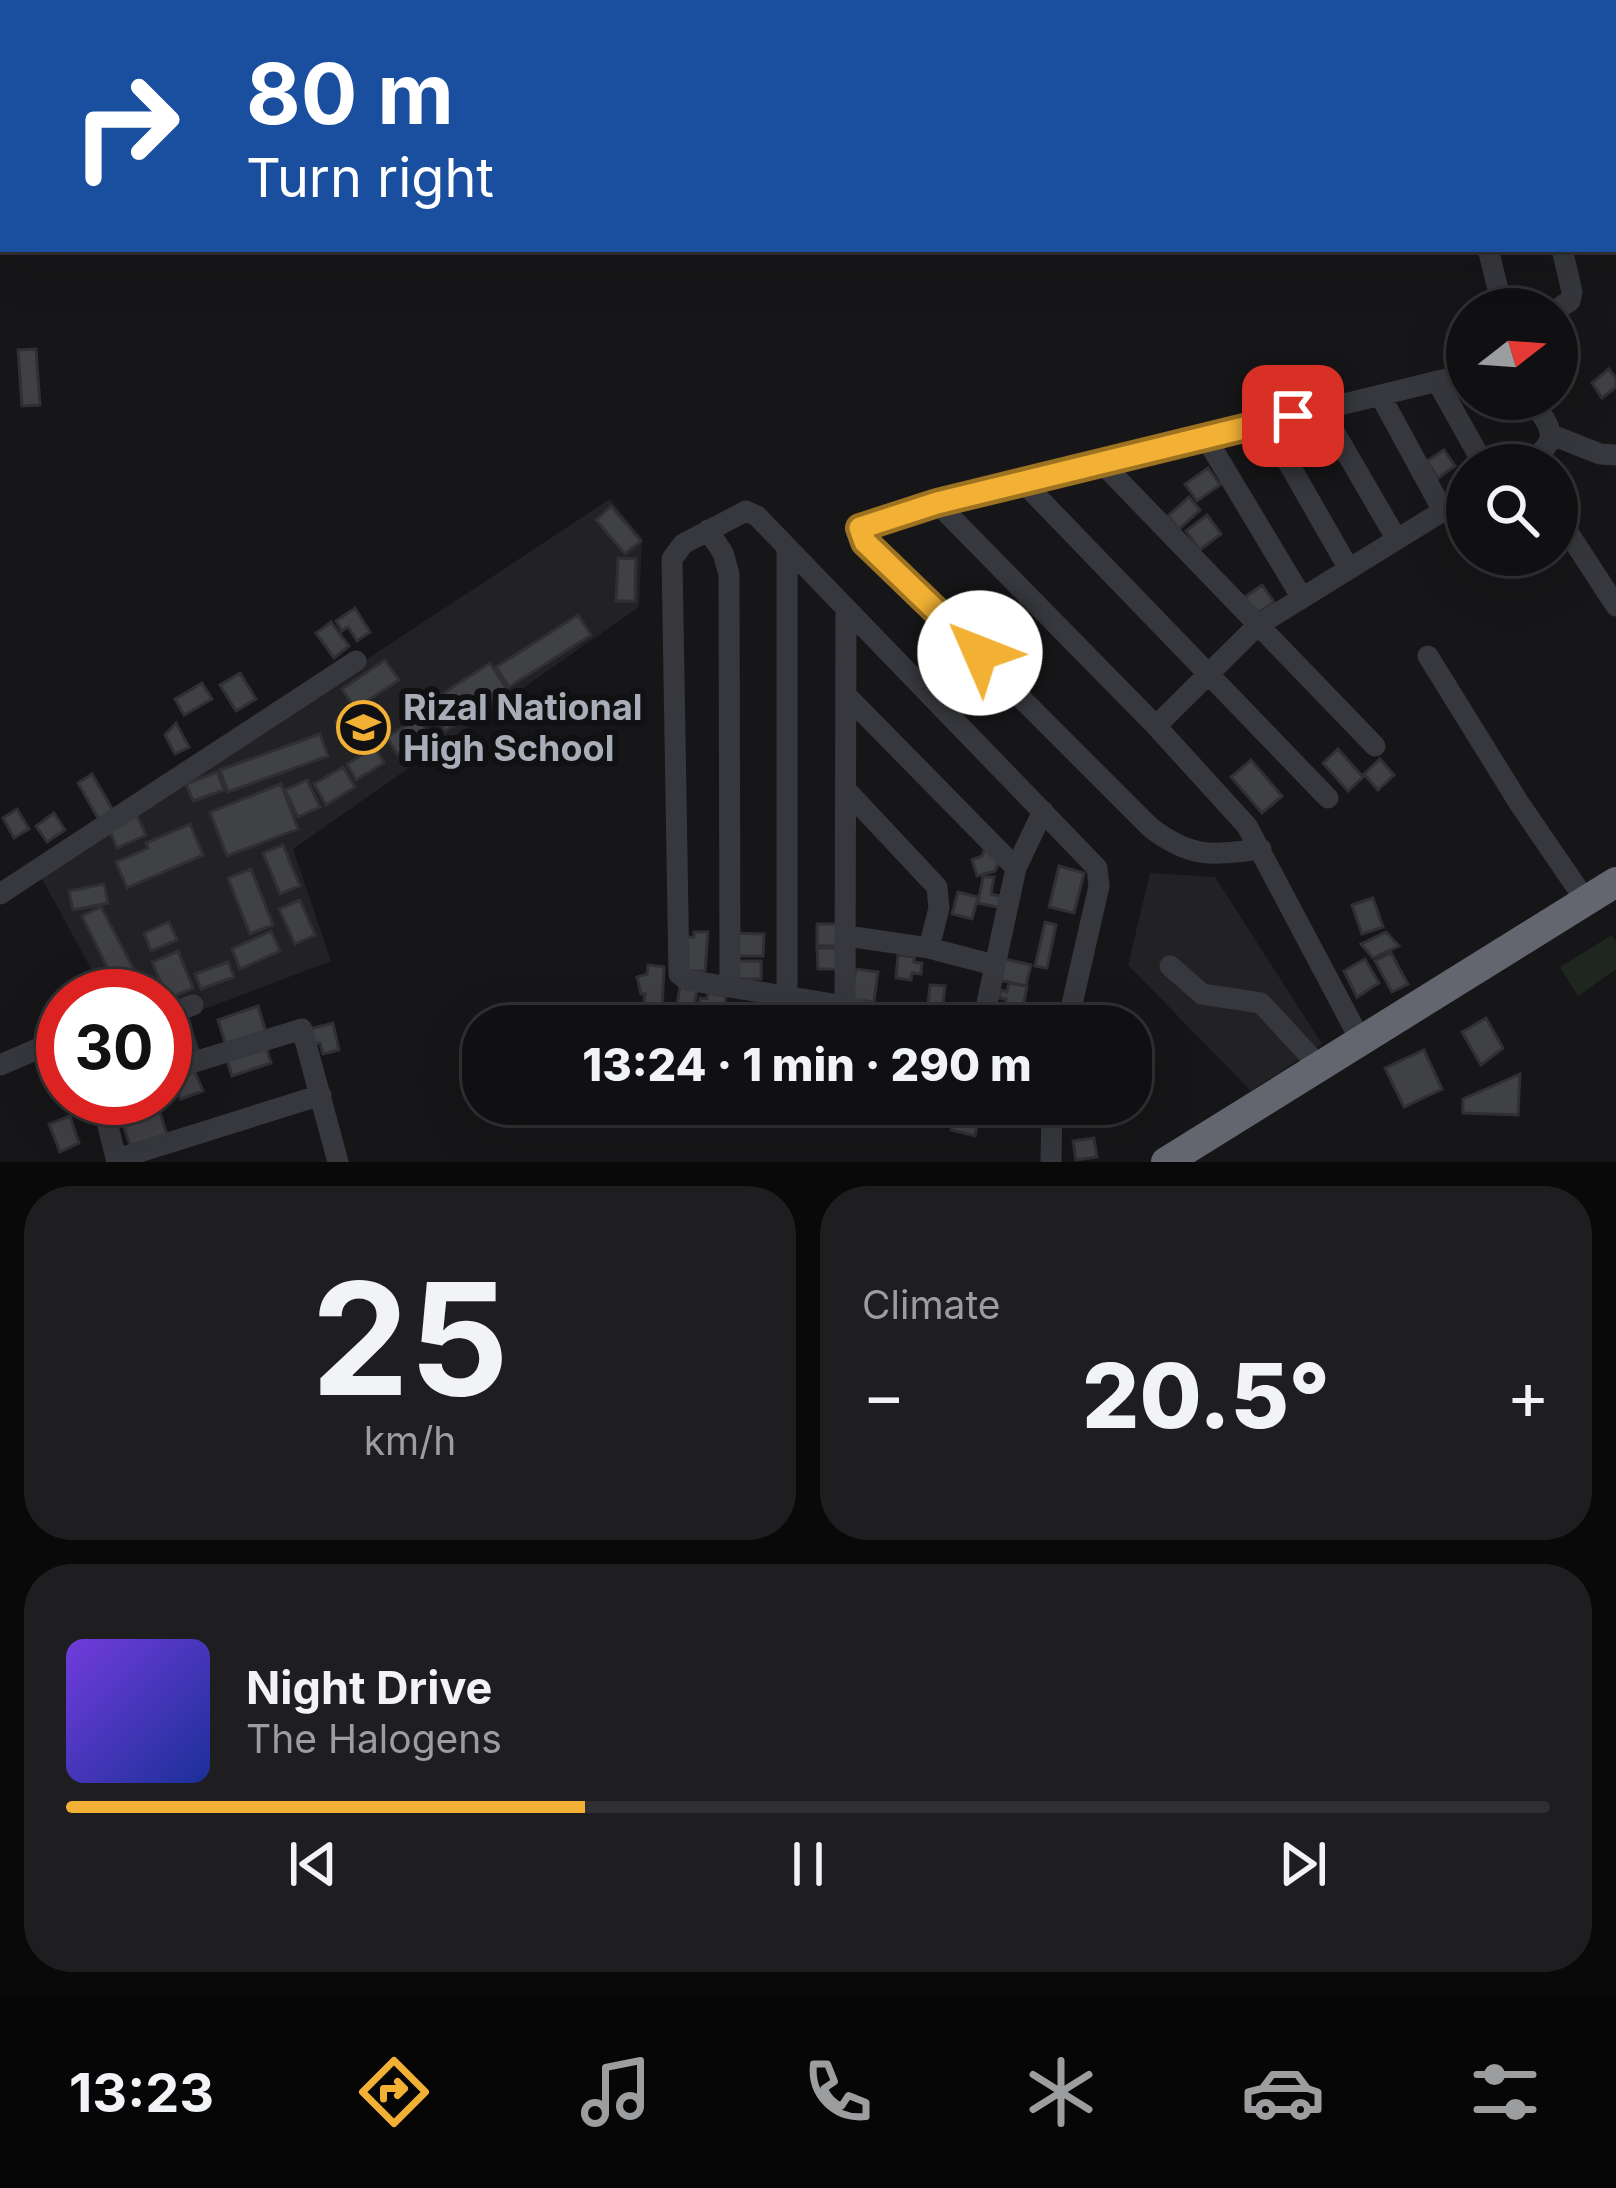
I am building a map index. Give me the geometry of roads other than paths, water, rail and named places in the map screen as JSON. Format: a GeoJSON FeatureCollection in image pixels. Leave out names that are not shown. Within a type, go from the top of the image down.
{"type":"FeatureCollection","features":[{"type":"Feature","properties":{"kind":"highway"},"geometry":{"type":"LineString","coordinates":[[1166,1162],[1616,882]]}},
{"type":"Feature","properties":{"kind":"street"},"geometry":{"type":"LineString","coordinates":[[1489,252],[1498,288]]}},
{"type":"Feature","properties":{"kind":"street"},"geometry":{"type":"LineString","coordinates":[[1563,252],[1571,288]]}},
{"type":"Feature","properties":{"kind":"street"},"geometry":{"type":"LineString","coordinates":[[1261,849],[1223,854],[1187,851],[1151,828],[859,532],[863,525],[879,519],[937,503],[1446,379]]}},
{"type":"Feature","properties":{"kind":"street"},"geometry":{"type":"LineString","coordinates":[[1436,381],[1472,444]]}},
{"type":"Feature","properties":{"kind":"street"},"geometry":{"type":"LineString","coordinates":[[1380,394],[1442,509]]}},
{"type":"Feature","properties":{"kind":"street"},"geometry":{"type":"LineString","coordinates":[[1321,409],[1396,538]]}},
{"type":"Feature","properties":{"kind":"street"},"geometry":{"type":"LineString","coordinates":[[1545,420],[1552,429],[1546,444]]}},
{"type":"Feature","properties":{"kind":"street"},"geometry":{"type":"LineString","coordinates":[[1265,424],[1349,569]]}},
{"type":"Feature","properties":{"kind":"street"},"geometry":{"type":"LineString","coordinates":[[1552,435],[1586,450],[1616,454]]}},
{"type":"Feature","properties":{"kind":"street"},"geometry":{"type":"LineString","coordinates":[[1206,438],[1301,598]]}},
{"type":"Feature","properties":{"kind":"street"},"geometry":{"type":"LineString","coordinates":[[1101,462],[1375,746]]}},
{"type":"Feature","properties":{"kind":"street"},"geometry":{"type":"LineString","coordinates":[[1024,483],[1328,798]]}},
{"type":"Feature","properties":{"kind":"street"},"geometry":{"type":"LineString","coordinates":[[937,503],[1237,814],[1261,849],[1362,1043]]}},
{"type":"Feature","properties":{"kind":"street"},"geometry":{"type":"LineString","coordinates":[[1156,726],[1257,626],[1446,507]]}},
{"type":"Feature","properties":{"kind":"street"},"geometry":{"type":"LineString","coordinates":[[839,1005],[683,979],[677,959],[672,559],[683,544],[751,512],[1099,872],[1071,1005]]}},
{"type":"Feature","properties":{"kind":"street"},"geometry":{"type":"LineString","coordinates":[[708,530],[723,553],[729,574],[730,987]]}},
{"type":"Feature","properties":{"kind":"street"},"geometry":{"type":"LineString","coordinates":[[1578,545],[1613,593]]}},
{"type":"Feature","properties":{"kind":"street"},"geometry":{"type":"LineString","coordinates":[[787,551],[788,997]]}},
{"type":"Feature","properties":{"kind":"street"},"geometry":{"type":"LineString","coordinates":[[845,1005],[846,608]]}},
{"type":"Feature","properties":{"kind":"street"},"geometry":{"type":"LineString","coordinates":[[1428,656],[1586,901]]}},
{"type":"Feature","properties":{"kind":"street"},"geometry":{"type":"LineString","coordinates":[[0,894],[356,662]]}},
{"type":"Feature","properties":{"kind":"street"},"geometry":{"type":"LineString","coordinates":[[846,695],[1016,868]]}},
{"type":"Feature","properties":{"kind":"street"},"geometry":{"type":"LineString","coordinates":[[847,791],[937,887],[939,908],[929,948]]}},
{"type":"Feature","properties":{"kind":"street"},"geometry":{"type":"LineString","coordinates":[[986,1005],[1016,868],[1043,811]]}},
{"type":"Feature","properties":{"kind":"street"},"geometry":{"type":"LineString","coordinates":[[847,936],[929,948],[994,965]]}},
{"type":"Feature","properties":{"kind":"street"},"geometry":{"type":"LineString","coordinates":[[1170,966],[1202,994],[1262,1003],[1321,1068]]}},
{"type":"Feature","properties":{"kind":"street"},"geometry":{"type":"LineString","coordinates":[[192,1062],[302,1030],[338,1162]]}},
{"type":"Feature","properties":{"kind":"street"},"geometry":{"type":"LineString","coordinates":[[0,1065],[36,1050]]}},
{"type":"Feature","properties":{"kind":"street"},"geometry":{"type":"LineString","coordinates":[[108,1125],[117,1160],[321,1095]]}},
{"type":"Feature","properties":{"kind":"street"},"geometry":{"type":"LineString","coordinates":[[1051,1162],[1052,1125]]}},
{"type":"Feature","properties":{"kind":"place","name":"Rizal National High School"},"geometry":{"type":"Point","coordinates":[364,728]}}]}
